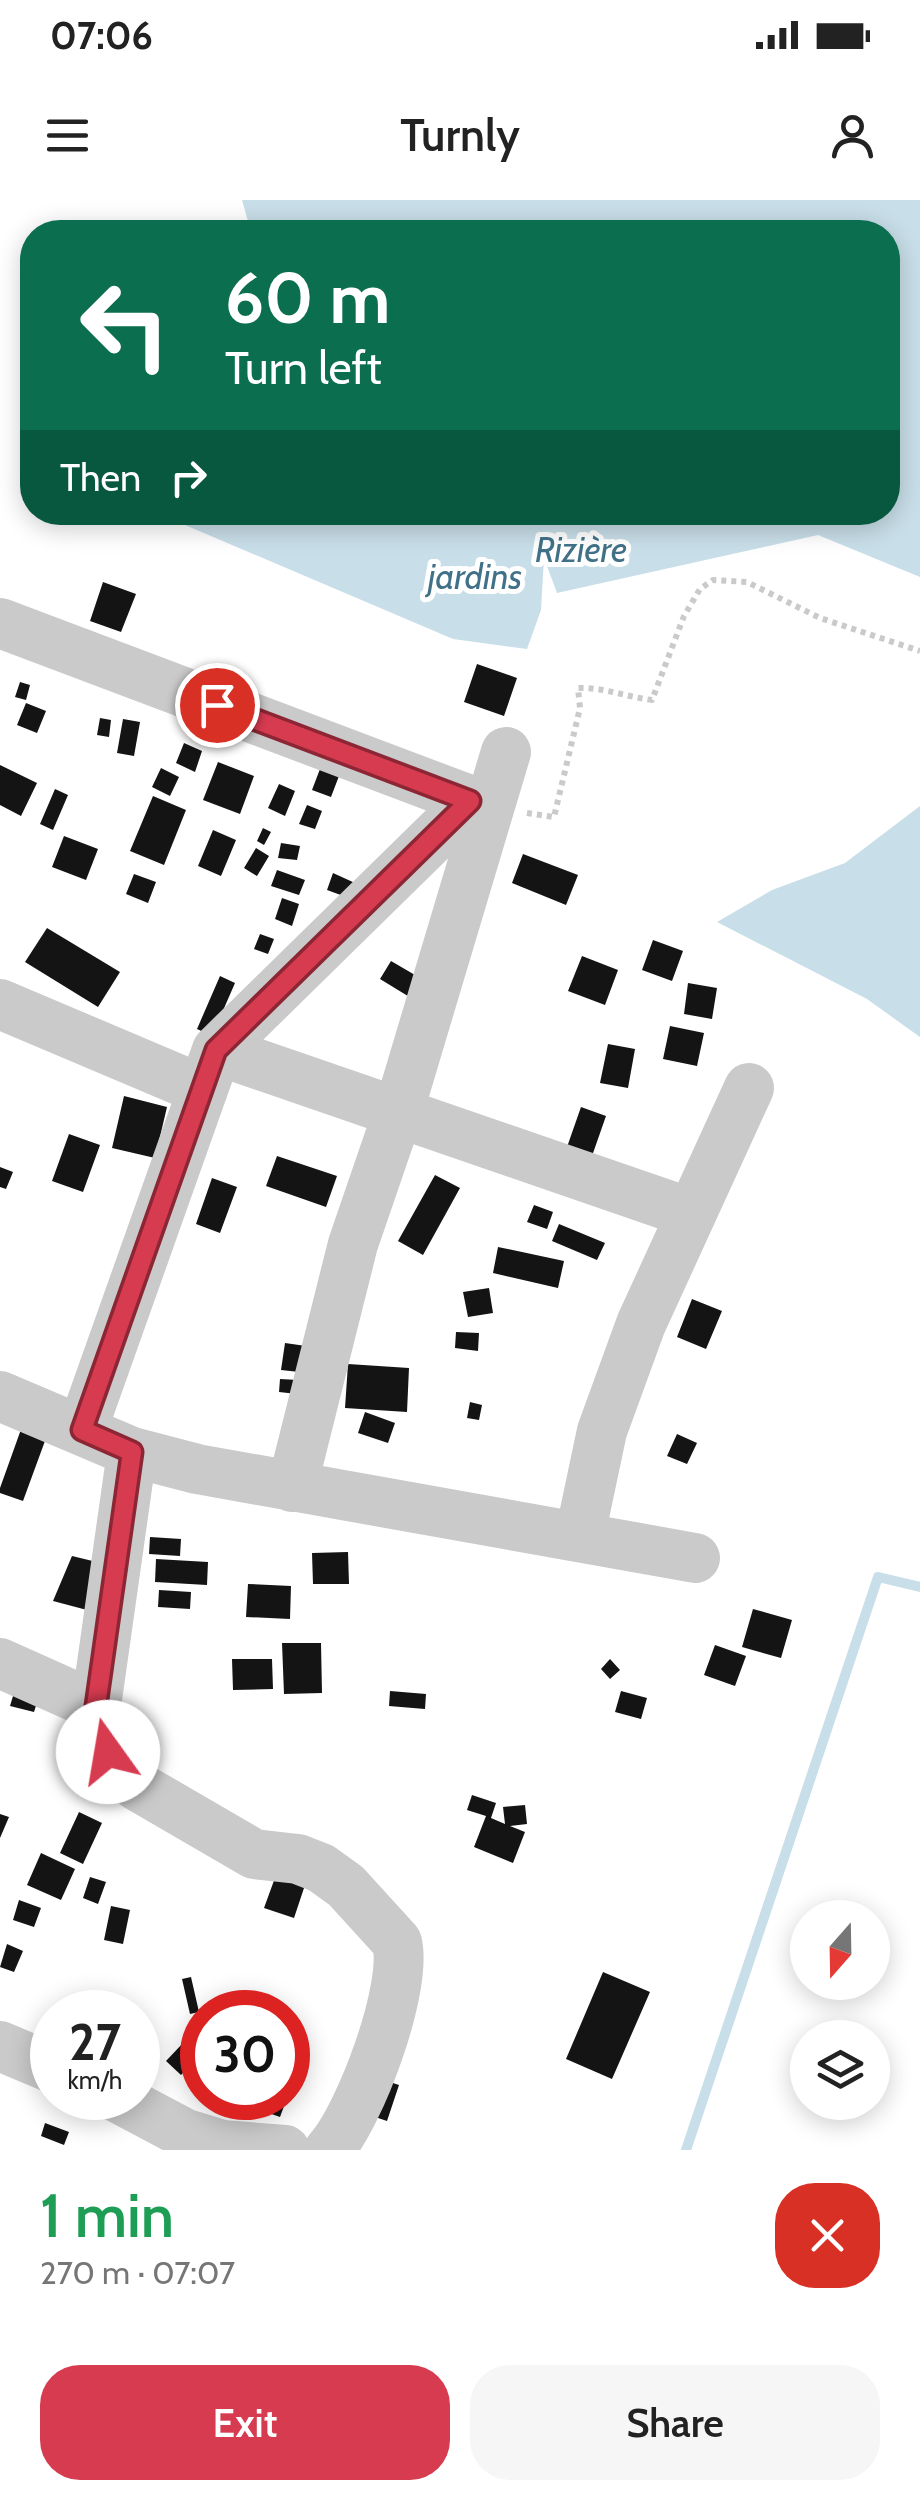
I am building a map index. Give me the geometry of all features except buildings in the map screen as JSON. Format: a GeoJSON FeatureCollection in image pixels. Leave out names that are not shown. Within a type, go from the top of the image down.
{"type":"FeatureCollection","features":[{"type":"Feature","properties":{"kind":"street"},"geometry":{"type":"LineString","coordinates":[[0,623],[479,804]]}},
{"type":"Feature","properties":{"kind":"street"},"geometry":{"type":"LineString","coordinates":[[292,1487],[339,1294],[398,1112],[479,804],[506,752]]}},
{"type":"Feature","properties":{"kind":"street"},"geometry":{"type":"LineString","coordinates":[[82,1430],[210,1070],[479,804]]}},
{"type":"Feature","properties":{"kind":"street"},"geometry":{"type":"LineString","coordinates":[[0,1004],[210,1070],[398,1112],[690,1213]]}},
{"type":"Feature","properties":{"kind":"street"},"geometry":{"type":"LineString","coordinates":[[580,1535],[602,1431],[641,1324],[749,1088]]}},
{"type":"Feature","properties":{"kind":"street"},"geometry":{"type":"LineString","coordinates":[[0,1396],[132,1452],[292,1487],[695,1558]]}},
{"type":"Feature","properties":{"kind":"street"},"geometry":{"type":"LineString","coordinates":[[132,1452],[96,1706],[108,1752],[137,1786],[254,1854],[298,1859],[321,1868],[346,1886],[398,1942],[398,1995],[370,2071],[329,2150]]}},
{"type":"Feature","properties":{"kind":"street"},"geometry":{"type":"LineString","coordinates":[[0,1664],[96,1706]]}},
{"type":"Feature","properties":{"kind":"street"},"geometry":{"type":"LineString","coordinates":[[0,2046],[30,2059]]}},
{"type":"Feature","properties":{"kind":"street"},"geometry":{"type":"LineString","coordinates":[[160,2120],[222,2146],[285,2150]]}},
{"type":"Feature","properties":{"kind":"path"},"geometry":{"type":"LineString","coordinates":[[479,804],[554,817],[580,708],[578,688],[598,687],[614,696],[652,700],[684,616],[700,590],[713,580],[747,582],[820,618],[920,651]]}},
{"type":"Feature","properties":{"kind":"water"},"geometry":{"type":"Polygon","coordinates":[[[242,200],[920,200],[920,577],[818,535],[557,593],[544,558],[541,610],[527,649],[453,639],[185,525],[900,525],[900,220],[248,220],[242,200]]]}},
{"type":"Feature","properties":{"kind":"water"},"geometry":{"type":"Polygon","coordinates":[[[920,806],[920,1037],[867,999],[717,922],[772,890],[845,863],[920,806]]]}},
{"type":"Feature","properties":{"kind":"waterway"},"geometry":{"type":"LineString","coordinates":[[686,2150],[878,1577],[920,1587]]}},
{"type":"Feature","properties":{"kind":"route"},"geometry":{"type":"LineString","coordinates":[[108,1752],[96,1706],[132,1452],[82,1430],[216,1050],[470,801],[217,705]]}},
{"type":"Feature","properties":{"kind":"water label","name":"Rizière"},"geometry":{"type":"Point","coordinates":[581,550]}},
{"type":"Feature","properties":{"kind":"water label","name":"jardins"},"geometry":{"type":"Point","coordinates":[475,577]}}]}
